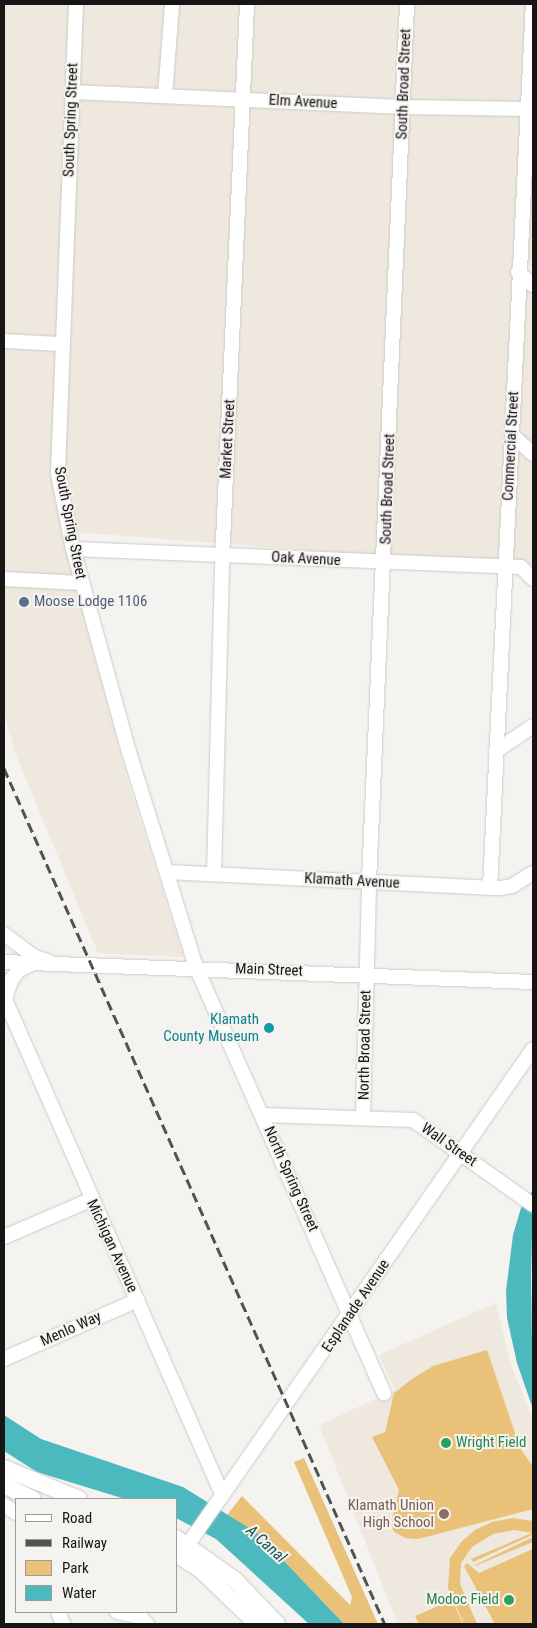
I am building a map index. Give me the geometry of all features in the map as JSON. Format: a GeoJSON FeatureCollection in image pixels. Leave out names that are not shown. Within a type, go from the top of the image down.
{"type":"FeatureCollection","features":[{"type":"Feature","properties":{"kind":"main road"},"geometry":{"type":"LineString","coordinates":[[4,1468],[77,1498]]}},
{"type":"Feature","properties":{"kind":"main road"},"geometry":{"type":"LineString","coordinates":[[4,1485],[31,1498]]}},
{"type":"Feature","properties":{"kind":"main road"},"geometry":{"type":"LineString","coordinates":[[182,1548],[202,1571],[257,1624]]}},
{"type":"Feature","properties":{"kind":"main road"},"geometry":{"type":"LineString","coordinates":[[182,1548],[235,1580],[277,1624]]}},
{"type":"Feature","properties":{"kind":"street","name":"South Spring Street"},"geometry":{"type":"LineString","coordinates":[[76,4],[58,474],[81,583],[196,967]]}},
{"type":"Feature","properties":{"kind":"street"},"geometry":{"type":"LineString","coordinates":[[165,96],[172,4]]}},
{"type":"Feature","properties":{"kind":"street","name":"Market Street"},"geometry":{"type":"LineString","coordinates":[[214,874],[223,553],[247,4]]}},
{"type":"Feature","properties":{"kind":"street","name":"South Broad Street"},"geometry":{"type":"LineString","coordinates":[[366,973],[385,562],[407,4]]}},
{"type":"Feature","properties":{"kind":"street","name":"Commercial Street"},"geometry":{"type":"LineString","coordinates":[[490,888],[513,436],[518,272],[532,109],[533,4]]}},
{"type":"Feature","properties":{"kind":"street","name":"Elm Avenue"},"geometry":{"type":"LineString","coordinates":[[72,92],[403,107],[532,109]]}},
{"type":"Feature","properties":{"kind":"street"},"geometry":{"type":"LineString","coordinates":[[518,272],[533,285]]}},
{"type":"Feature","properties":{"kind":"street"},"geometry":{"type":"LineString","coordinates":[[4,342],[62,344]]}},
{"type":"Feature","properties":{"kind":"street"},"geometry":{"type":"LineString","coordinates":[[513,436],[533,454]]}},
{"type":"Feature","properties":{"kind":"street","name":"Oak Avenue"},"geometry":{"type":"LineString","coordinates":[[73,549],[223,553],[385,562],[506,566],[521,567],[533,579]]}},
{"type":"Feature","properties":{"kind":"street"},"geometry":{"type":"LineString","coordinates":[[4,579],[81,583]]}},
{"type":"Feature","properties":{"kind":"street"},"geometry":{"type":"LineString","coordinates":[[496,751],[533,726]]}},
{"type":"Feature","properties":{"kind":"street","name":"Klamath Avenue"},"geometry":{"type":"LineString","coordinates":[[167,872],[490,888],[512,886],[533,873]]}},
{"type":"Feature","properties":{"kind":"street"},"geometry":{"type":"LineString","coordinates":[[4,934],[35,956],[60,965]]}},
{"type":"Feature","properties":{"kind":"street","name":"Main Street"},"geometry":{"type":"LineString","coordinates":[[4,962],[366,973],[533,982]]}},
{"type":"Feature","properties":{"kind":"street"},"geometry":{"type":"LineString","coordinates":[[4,998],[11,980],[19,970],[32,964]]}},
{"type":"Feature","properties":{"kind":"street","name":"North Spring Street"},"geometry":{"type":"LineString","coordinates":[[196,967],[384,1393]]}},
{"type":"Feature","properties":{"kind":"street","name":"North Broad Street"},"geometry":{"type":"LineString","coordinates":[[363,1118],[366,973]]}},
{"type":"Feature","properties":{"kind":"street"},"geometry":{"type":"LineString","coordinates":[[514,981],[533,988]]}},
{"type":"Feature","properties":{"kind":"street","name":"Michigan Avenue"},"geometry":{"type":"LineString","coordinates":[[4,998],[90,1200],[138,1300],[218,1499]]}},
{"type":"Feature","properties":{"kind":"street","name":"Esplanade Avenue"},"geometry":{"type":"LineString","coordinates":[[182,1548],[350,1314],[533,1049]]}},
{"type":"Feature","properties":{"kind":"street","name":"Wall Street"},"geometry":{"type":"LineString","coordinates":[[262,1115],[414,1120],[528,1201]]}},
{"type":"Feature","properties":{"kind":"street"},"geometry":{"type":"LineString","coordinates":[[4,1237],[90,1200]]}},
{"type":"Feature","properties":{"kind":"street","name":"Menlo Way"},"geometry":{"type":"LineString","coordinates":[[4,1359],[138,1300]]}},
{"type":"Feature","properties":{"kind":"street"},"geometry":{"type":"LineString","coordinates":[[120,1613],[141,1619]]}},
{"type":"Feature","properties":{"kind":"shaded area"},"geometry":{"type":"Polygon","coordinates":[[[4,4],[532,4],[533,268],[527,263],[518,272],[533,285],[533,579],[521,567],[61,531],[128,782],[184,957],[98,953],[16,755],[4,713],[4,4]]]}},
{"type":"Feature","properties":{"kind":"shaded area","name":"Klamath Union High School"},"geometry":{"type":"Polygon","coordinates":[[[496,1303],[512,1369],[533,1418],[533,1624],[398,1624],[319,1425],[395,1390],[379,1355],[496,1303]]]}},
{"type":"Feature","properties":{"kind":"green space","name":"Wright Field"},"geometry":{"type":"Polygon","coordinates":[[[487,1350],[520,1448],[533,1467],[533,1509],[418,1539],[405,1538],[393,1531],[392,1519],[399,1490],[372,1437],[385,1432],[394,1393],[412,1379],[433,1366],[487,1350]]]}},
{"type":"Feature","properties":{"kind":"green space"},"geometry":{"type":"Polygon","coordinates":[[[304,1458],[378,1624],[344,1624],[257,1534],[227,1515],[242,1496],[350,1605],[352,1597],[294,1462],[304,1458]]]}},
{"type":"Feature","properties":{"kind":"green space"},"geometry":{"type":"Polygon","coordinates":[[[513,1518],[533,1521],[533,1533],[514,1530],[493,1534],[472,1547],[461,1563],[460,1584],[477,1624],[464,1624],[448,1588],[450,1558],[462,1541],[475,1530],[492,1522],[513,1518]]]}},
{"type":"Feature","properties":{"kind":"green space"},"geometry":{"type":"Polygon","coordinates":[[[532,1533],[532,1535],[473,1562],[471,1559],[532,1533]]]}},
{"type":"Feature","properties":{"kind":"green space"},"geometry":{"type":"Polygon","coordinates":[[[533,1537],[533,1542],[475,1566],[475,1565],[533,1537]]]}},
{"type":"Feature","properties":{"kind":"green space","name":"Modoc Field"},"geometry":{"type":"Polygon","coordinates":[[[533,1549],[533,1624],[495,1624],[464,1566],[467,1563],[479,1573],[533,1549]]]}},
{"type":"Feature","properties":{"kind":"green space"},"geometry":{"type":"Polygon","coordinates":[[[452,1600],[463,1624],[419,1624],[415,1616],[452,1600]]]}},
{"type":"Feature","properties":{"kind":"water"},"geometry":{"type":"Polygon","coordinates":[[[533,1190],[531,1277],[533,1409],[517,1363],[507,1318],[506,1291],[513,1235],[521,1208],[533,1190]]]}},
{"type":"Feature","properties":{"kind":"water","name":"A Canal"},"geometry":{"type":"Polygon","coordinates":[[[4,1415],[41,1439],[183,1487],[257,1533],[344,1624],[309,1624],[216,1539],[178,1519],[178,1498],[122,1498],[37,1472],[4,1451],[4,1415]]]}},
{"type":"Feature","properties":{"kind":"railway"},"geometry":{"type":"LineString","coordinates":[[4,768],[385,1624]]}},
{"type":"Feature","properties":{"kind":"place","name":"Moose Lodge 1106"},"geometry":{"type":"Point","coordinates":[24,602]}},
{"type":"Feature","properties":{"kind":"place","name":"Klamath County Museum"},"geometry":{"type":"Point","coordinates":[269,1028]}},
{"type":"Feature","properties":{"kind":"place","name":"Wright Field"},"geometry":{"type":"Point","coordinates":[446,1443]}},
{"type":"Feature","properties":{"kind":"place","name":"Klamath Union High School"},"geometry":{"type":"Point","coordinates":[444,1514]}},
{"type":"Feature","properties":{"kind":"place","name":"Modoc Field"},"geometry":{"type":"Point","coordinates":[509,1600]}}]}
